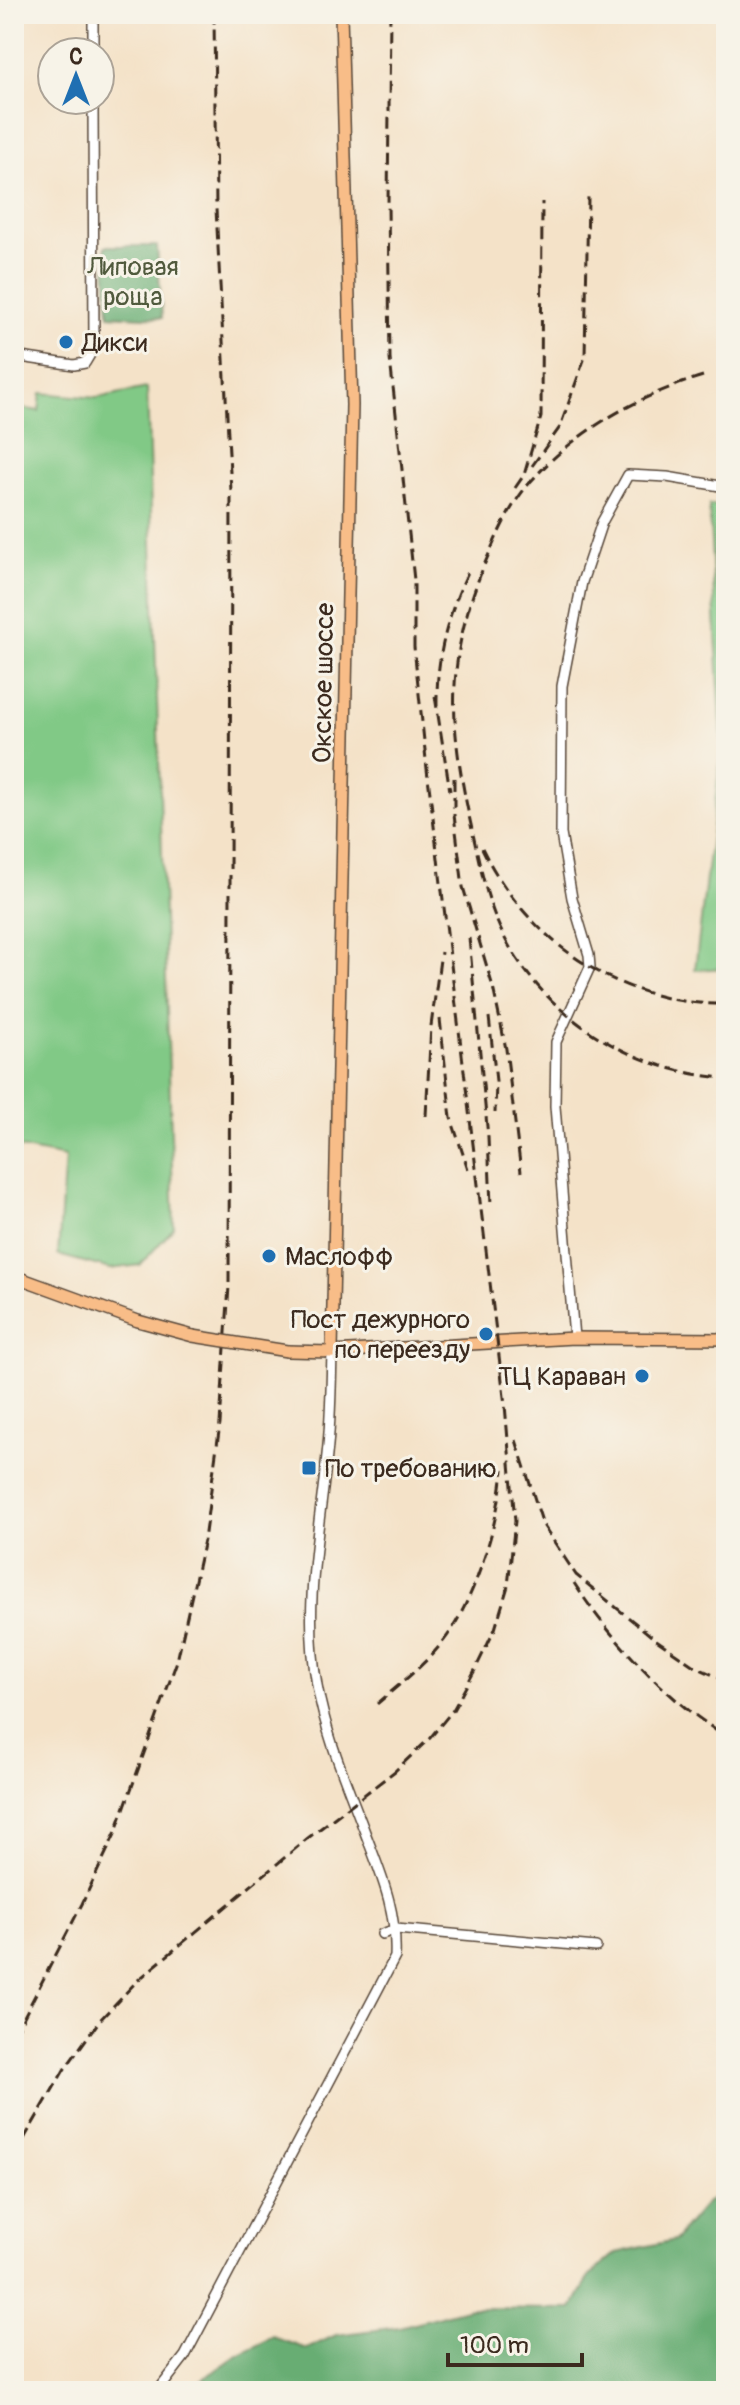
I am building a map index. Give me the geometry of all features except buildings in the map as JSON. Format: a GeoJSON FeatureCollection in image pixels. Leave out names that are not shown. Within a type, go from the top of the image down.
{"type":"FeatureCollection","features":[{"type":"Feature","properties":{"kind":"main road","name":"Окское шоссе"},"geometry":{"type":"LineString","coordinates":[[332,1352],[352,405],[341,14]]}},
{"type":"Feature","properties":{"kind":"main road"},"geometry":{"type":"LineString","coordinates":[[14,1276],[138,1321],[193,1336],[287,1351],[332,1352],[574,1338],[726,1339]]}},
{"type":"Feature","properties":{"kind":"street"},"geometry":{"type":"LineString","coordinates":[[93,14],[93,36]]}},
{"type":"Feature","properties":{"kind":"street"},"geometry":{"type":"LineString","coordinates":[[14,356],[74,365],[85,363],[94,348],[93,116]]}},
{"type":"Feature","properties":{"kind":"street"},"geometry":{"type":"LineString","coordinates":[[574,1338],[555,1106],[556,1042],[590,967],[572,898],[561,834],[562,686],[582,582],[602,522],[628,475],[667,477],[726,487]]}},
{"type":"Feature","properties":{"kind":"street"},"geometry":{"type":"LineString","coordinates":[[158,2391],[185,2356],[395,1957],[396,1929],[387,1889],[334,1749],[317,1687],[313,1658],[310,1623],[312,1583],[330,1421],[332,1352]]}},
{"type":"Feature","properties":{"kind":"street"},"geometry":{"type":"LineString","coordinates":[[382,1934],[396,1929],[596,1947]]}},
{"type":"Feature","properties":{"kind":"green space","name":"Липовая роща"},"geometry":{"type":"Polygon","coordinates":[[[105,246],[157,246],[162,318],[109,315],[105,246]]]}},
{"type":"Feature","properties":{"kind":"green space"},"geometry":{"type":"Polygon","coordinates":[[[147,388],[174,1228],[140,1265],[110,1269],[58,1255],[65,1157],[14,1147],[14,407],[39,411],[41,393],[97,398],[147,388]]]}},
{"type":"Feature","properties":{"kind":"green space"},"geometry":{"type":"Polygon","coordinates":[[[709,505],[726,507],[726,968],[695,970],[722,744],[709,505]]]}},
{"type":"Feature","properties":{"kind":"green space"},"geometry":{"type":"Polygon","coordinates":[[[726,2190],[726,2391],[186,2391],[236,2356],[273,2337],[307,2349],[336,2335],[399,2327],[470,2308],[572,2309],[591,2275],[616,2253],[675,2240],[707,2202],[726,2190]]]}},
{"type":"Feature","properties":{"kind":"railway"},"geometry":{"type":"LineString","coordinates":[[14,2036],[115,1834],[177,1661],[204,1540],[220,1424],[229,1286],[231,491],[216,209],[214,14]]}},
{"type":"Feature","properties":{"kind":"railway"},"geometry":{"type":"LineString","coordinates":[[14,2156],[64,2070],[100,2020],[137,1981],[308,1838],[395,1771],[430,1738],[453,1710],[475,1670],[495,1629],[508,1586],[515,1521],[505,1405],[427,769],[414,647],[414,580],[390,359],[390,14]]}},
{"type":"Feature","properties":{"kind":"railway"},"geometry":{"type":"LineString","coordinates":[[532,466],[560,427],[585,357],[588,197]]}},
{"type":"Feature","properties":{"kind":"railway"},"geometry":{"type":"LineString","coordinates":[[515,488],[524,475],[541,417],[542,202]]}},
{"type":"Feature","properties":{"kind":"railway"},"geometry":{"type":"LineString","coordinates":[[703,376],[657,393],[590,429],[551,460],[520,496],[488,556],[463,628],[457,661],[455,726],[465,796],[486,890],[501,931],[526,972],[573,1019],[630,1054],[661,1066],[726,1078]]}},
{"type":"Feature","properties":{"kind":"railway"},"geometry":{"type":"LineString","coordinates":[[437,706],[445,635],[455,601],[470,568]]}},
{"type":"Feature","properties":{"kind":"railway"},"geometry":{"type":"LineString","coordinates":[[435,696],[450,791]]}},
{"type":"Feature","properties":{"kind":"railway"},"geometry":{"type":"LineString","coordinates":[[454,778],[454,815],[463,887],[493,987],[506,1049],[521,1172]]}},
{"type":"Feature","properties":{"kind":"railway"},"geometry":{"type":"LineString","coordinates":[[482,848],[524,912],[551,939],[582,962],[650,994],[687,1002],[726,1004]]}},
{"type":"Feature","properties":{"kind":"railway"},"geometry":{"type":"LineString","coordinates":[[469,938],[488,1137],[491,1205]]}},
{"type":"Feature","properties":{"kind":"railway"},"geometry":{"type":"LineString","coordinates":[[426,1116],[431,1026],[441,952]]}},
{"type":"Feature","properties":{"kind":"railway"},"geometry":{"type":"LineString","coordinates":[[489,1017],[496,1081],[495,1113]]}},
{"type":"Feature","properties":{"kind":"railway"},"geometry":{"type":"LineString","coordinates":[[440,1019],[451,1118],[468,1169]]}},
{"type":"Feature","properties":{"kind":"railway"},"geometry":{"type":"LineString","coordinates":[[516,1440],[543,1525],[576,1575],[655,1639],[694,1666],[726,1681]]}},
{"type":"Feature","properties":{"kind":"railway"},"geometry":{"type":"LineString","coordinates":[[377,1704],[436,1650],[462,1612],[486,1552],[503,1469]]}},
{"type":"Feature","properties":{"kind":"railway"},"geometry":{"type":"LineString","coordinates":[[574,1583],[597,1616],[637,1662],[681,1704],[726,1738]]}},
{"type":"Feature","properties":{"kind":"place","name":"Дикси"},"geometry":{"type":"Point","coordinates":[66,342]}},
{"type":"Feature","properties":{"kind":"place","name":"Маслофф"},"geometry":{"type":"Point","coordinates":[269,1256]}},
{"type":"Feature","properties":{"kind":"place","name":"Пост дежурного по переезду"},"geometry":{"type":"Point","coordinates":[486,1334]}},
{"type":"Feature","properties":{"kind":"place","name":"ТЦ Караван"},"geometry":{"type":"Point","coordinates":[642,1376]}},
{"type":"Feature","properties":{"kind":"place","name":"По требованию"},"geometry":{"type":"Point","coordinates":[309,1468]}}]}
